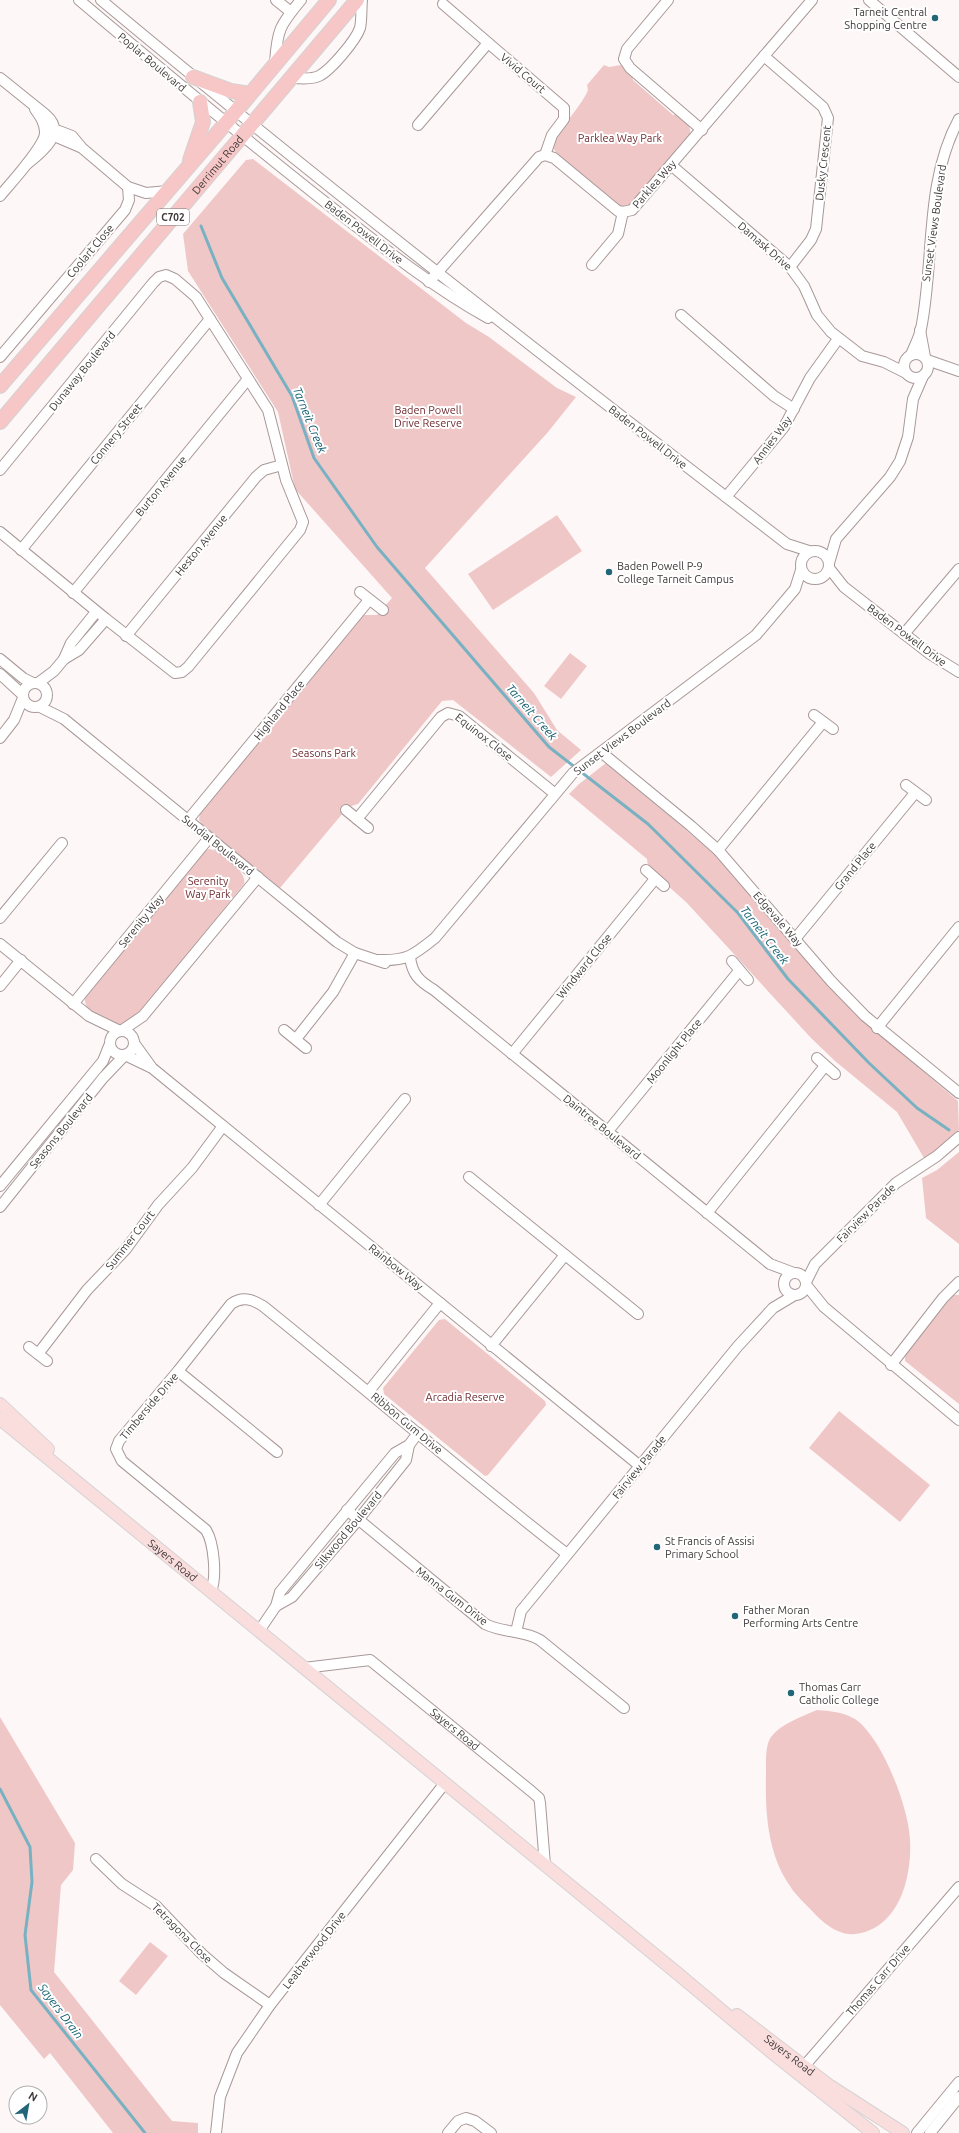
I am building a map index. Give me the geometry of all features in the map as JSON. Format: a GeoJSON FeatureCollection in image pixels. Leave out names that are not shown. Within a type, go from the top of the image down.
{"type":"FeatureCollection","features":[{"type":"Feature","properties":{"kind":"highway","name":"Derrimut Road"},"geometry":{"type":"LineString","coordinates":[[0,386],[226,123],[329,0]]}},
{"type":"Feature","properties":{"kind":"highway","name":"Derrimut Road"},"geometry":{"type":"LineString","coordinates":[[0,422],[243,137],[357,0]]}},
{"type":"Feature","properties":{"kind":"highway"},"geometry":{"type":"LineString","coordinates":[[193,77],[231,91],[250,94]]}},
{"type":"Feature","properties":{"kind":"highway"},"geometry":{"type":"LineString","coordinates":[[187,168],[203,122],[200,102]]}},
{"type":"Feature","properties":{"kind":"main road","name":"Sayers Road"},"geometry":{"type":"LineString","coordinates":[[0,1404],[115,1513]]}},
{"type":"Feature","properties":{"kind":"main road","name":"Sayers Road"},"geometry":{"type":"LineString","coordinates":[[0,1419],[677,1973],[761,2032],[801,2070],[873,2133]]}},
{"type":"Feature","properties":{"kind":"main road","name":"Sayers Road"},"geometry":{"type":"LineString","coordinates":[[801,2070],[830,2086],[903,2133]]}},
{"type":"Feature","properties":{"kind":"street","name":"Poplar Boulevard"},"geometry":{"type":"LineString","coordinates":[[80,0],[226,123]]}},
{"type":"Feature","properties":{"kind":"street","name":"Poplar Boulevard"},"geometry":{"type":"LineString","coordinates":[[101,0],[236,111]]}},
{"type":"Feature","properties":{"kind":"street"},"geometry":{"type":"LineString","coordinates":[[276,0],[291,12]]}},
{"type":"Feature","properties":{"kind":"street"},"geometry":{"type":"LineString","coordinates":[[275,64],[278,31],[301,0]]}},
{"type":"Feature","properties":{"kind":"street"},"geometry":{"type":"LineString","coordinates":[[292,78],[310,78],[320,75],[328,69],[358,33],[361,21],[362,0]]}},
{"type":"Feature","properties":{"kind":"street"},"geometry":{"type":"LineString","coordinates":[[668,0],[627,49],[624,59],[630,68],[702,130]]}},
{"type":"Feature","properties":{"kind":"street","name":"Parklea Way"},"geometry":{"type":"LineString","coordinates":[[545,154],[554,158],[611,206],[623,212],[632,210],[812,0]]}},
{"type":"Feature","properties":{"kind":"street"},"geometry":{"type":"LineString","coordinates":[[869,0],[959,77]]}},
{"type":"Feature","properties":{"kind":"street","name":"Vivid Court"},"geometry":{"type":"LineString","coordinates":[[443,4],[564,108],[564,119],[552,135],[545,154]]}},
{"type":"Feature","properties":{"kind":"street"},"geometry":{"type":"LineString","coordinates":[[418,125],[488,43]]}},
{"type":"Feature","properties":{"kind":"street","name":"Dusky Crescent"},"geometry":{"type":"LineString","coordinates":[[764,56],[823,107],[828,118],[816,229],[811,240],[790,267]]}},
{"type":"Feature","properties":{"kind":"street"},"geometry":{"type":"LineString","coordinates":[[0,78],[31,104],[41,117],[50,133],[82,148],[128,187],[146,193],[168,191]]}},
{"type":"Feature","properties":{"kind":"street","name":"Baden Powell Drive"},"geometry":{"type":"LineString","coordinates":[[236,111],[509,330],[787,544],[801,567]]}},
{"type":"Feature","properties":{"kind":"street","name":"Sunset Views Boulevard"},"geometry":{"type":"LineString","coordinates":[[909,356],[920,330],[938,177],[946,148],[959,119]]}},
{"type":"Feature","properties":{"kind":"street","name":"Baden Powell Drive"},"geometry":{"type":"LineString","coordinates":[[226,123],[429,282],[460,302],[509,330]]}},
{"type":"Feature","properties":{"kind":"street"},"geometry":{"type":"LineString","coordinates":[[0,196],[27,164],[44,138],[50,133]]}},
{"type":"Feature","properties":{"kind":"street"},"geometry":{"type":"LineString","coordinates":[[429,282],[533,161],[545,154]]}},
{"type":"Feature","properties":{"kind":"street","name":"Damask Drive"},"geometry":{"type":"LineString","coordinates":[[671,165],[790,267],[804,286],[817,315],[838,339],[862,356],[884,362],[908,374]]}},
{"type":"Feature","properties":{"kind":"street","name":"Coolart Close"},"geometry":{"type":"LineString","coordinates":[[0,357],[125,210],[129,200],[128,187]]}},
{"type":"Feature","properties":{"kind":"street"},"geometry":{"type":"LineString","coordinates":[[592,265],[618,234],[623,212]]}},
{"type":"Feature","properties":{"kind":"street","name":"Dunaway Boulevard"},"geometry":{"type":"LineString","coordinates":[[0,470],[159,277],[166,275],[172,277],[193,294],[210,318]]}},
{"type":"Feature","properties":{"kind":"street"},"geometry":{"type":"LineString","coordinates":[[681,315],[774,396],[794,409]]}},
{"type":"Feature","properties":{"kind":"street"},"geometry":{"type":"LineString","coordinates":[[0,532],[96,612],[172,672],[182,672],[302,526],[302,519],[289,488],[282,465],[271,416],[210,318]]}},
{"type":"Feature","properties":{"kind":"street","name":"Connery Street"},"geometry":{"type":"LineString","coordinates":[[21,550],[210,318]]}},
{"type":"Feature","properties":{"kind":"street","name":"Sunset Views Boulevard"},"geometry":{"type":"LineString","coordinates":[[920,330],[926,358]]}},
{"type":"Feature","properties":{"kind":"street","name":"Annies Way"},"geometry":{"type":"LineString","coordinates":[[726,497],[779,434],[810,378],[838,339]]}},
{"type":"Feature","properties":{"kind":"street"},"geometry":{"type":"LineString","coordinates":[[913,399],[908,374],[904,366],[909,356],[918,354],[955,370]]}},
{"type":"Feature","properties":{"kind":"street","name":"Damask Drive"},"geometry":{"type":"LineString","coordinates":[[884,362],[909,356]]}},
{"type":"Feature","properties":{"kind":"street"},"geometry":{"type":"LineString","coordinates":[[836,539],[826,574],[816,578],[804,574],[801,567],[802,558],[836,539],[890,477],[900,461],[908,437],[913,399],[924,375],[929,369],[926,358]]}},
{"type":"Feature","properties":{"kind":"street"},"geometry":{"type":"LineString","coordinates":[[908,374],[916,378],[924,375],[955,370]]}},
{"type":"Feature","properties":{"kind":"street","name":"Burton Avenue"},"geometry":{"type":"LineString","coordinates":[[73,593],[248,379]]}},
{"type":"Feature","properties":{"kind":"street","name":"Heston Avenue"},"geometry":{"type":"LineString","coordinates":[[126,636],[256,477],[264,470],[282,465]]}},
{"type":"Feature","properties":{"kind":"street","name":"Baden Powell Drive"},"geometry":{"type":"LineString","coordinates":[[787,544],[814,551]]}},
{"type":"Feature","properties":{"kind":"street"},"geometry":{"type":"LineString","coordinates":[[814,551],[826,555],[829,565]]}},
{"type":"Feature","properties":{"kind":"street","name":"Baden Powell Drive"},"geometry":{"type":"LineString","coordinates":[[829,565],[844,587],[904,634],[955,670],[959,676]]}},
{"type":"Feature","properties":{"kind":"street","name":"Sunset Views Boulevard"},"geometry":{"type":"LineString","coordinates":[[412,962],[435,938],[554,793],[573,773],[583,764],[748,642],[764,628],[795,589],[801,567]]}},
{"type":"Feature","properties":{"kind":"street"},"geometry":{"type":"LineString","coordinates":[[904,634],[959,569]]}},
{"type":"Feature","properties":{"kind":"street","name":"Baden Powell Drive"},"geometry":{"type":"LineString","coordinates":[[816,578],[844,587]]}},
{"type":"Feature","properties":{"kind":"street","name":"Sunset Views Boulevard"},"geometry":{"type":"LineString","coordinates":[[795,589],[816,578]]}},
{"type":"Feature","properties":{"kind":"street"},"geometry":{"type":"LineString","coordinates":[[360,592],[383,610]]}},
{"type":"Feature","properties":{"kind":"street","name":"Highland Place"},"geometry":{"type":"LineString","coordinates":[[188,820],[369,600]]}},
{"type":"Feature","properties":{"kind":"street"},"geometry":{"type":"LineString","coordinates":[[0,738],[14,720],[23,697],[24,688],[36,683],[54,671],[64,659],[71,643],[96,612]]}},
{"type":"Feature","properties":{"kind":"street"},"geometry":{"type":"LineString","coordinates":[[64,659],[79,650],[106,619]]}},
{"type":"Feature","properties":{"kind":"street"},"geometry":{"type":"LineString","coordinates":[[78,634],[87,642]]}},
{"type":"Feature","properties":{"kind":"street"},"geometry":{"type":"LineString","coordinates":[[0,659],[23,678],[36,683],[47,694]]}},
{"type":"Feature","properties":{"kind":"street"},"geometry":{"type":"LineString","coordinates":[[14,720],[26,712],[38,707],[47,694],[54,671]]}},
{"type":"Feature","properties":{"kind":"street"},"geometry":{"type":"LineString","coordinates":[[0,674],[23,697],[28,705],[38,707]]}},
{"type":"Feature","properties":{"kind":"street","name":"Sundial Boulevard"},"geometry":{"type":"LineString","coordinates":[[47,694],[64,719]]}},
{"type":"Feature","properties":{"kind":"street","name":"Sundial Boulevard"},"geometry":{"type":"LineString","coordinates":[[38,707],[64,719],[337,942],[355,953],[379,960],[412,962]]}},
{"type":"Feature","properties":{"kind":"street","name":"Equinox Close"},"geometry":{"type":"LineString","coordinates":[[357,819],[441,717],[448,713],[454,713],[463,719],[554,793]]}},
{"type":"Feature","properties":{"kind":"street"},"geometry":{"type":"LineString","coordinates":[[814,714],[833,729]]}},
{"type":"Feature","properties":{"kind":"street"},"geometry":{"type":"LineString","coordinates":[[718,850],[823,722]]}},
{"type":"Feature","properties":{"kind":"street","name":"Edgevale Way"},"geometry":{"type":"LineString","coordinates":[[601,752],[718,850],[841,992],[877,1028],[957,1093]]}},
{"type":"Feature","properties":{"kind":"street"},"geometry":{"type":"LineString","coordinates":[[906,785],[926,800]]}},
{"type":"Feature","properties":{"kind":"street","name":"Grand Place"},"geometry":{"type":"LineString","coordinates":[[795,939],[916,793]]}},
{"type":"Feature","properties":{"kind":"street"},"geometry":{"type":"LineString","coordinates":[[346,810],[368,828]]}},
{"type":"Feature","properties":{"kind":"street","name":"Serenity Way"},"geometry":{"type":"LineString","coordinates":[[73,1004],[209,838]]}},
{"type":"Feature","properties":{"kind":"street"},"geometry":{"type":"LineString","coordinates":[[0,918],[62,843]]}},
{"type":"Feature","properties":{"kind":"street"},"geometry":{"type":"LineString","coordinates":[[646,870],[664,886]]}},
{"type":"Feature","properties":{"kind":"street"},"geometry":{"type":"LineString","coordinates":[[109,1044],[113,1034],[143,1016],[258,877]]}},
{"type":"Feature","properties":{"kind":"street","name":"Windward Close"},"geometry":{"type":"LineString","coordinates":[[512,1054],[655,879]]}},
{"type":"Feature","properties":{"kind":"street"},"geometry":{"type":"LineString","coordinates":[[877,1028],[959,927]]}},
{"type":"Feature","properties":{"kind":"street"},"geometry":{"type":"LineString","coordinates":[[0,944],[89,1016],[120,1031],[128,1032],[134,1042]]}},
{"type":"Feature","properties":{"kind":"street"},"geometry":{"type":"LineString","coordinates":[[296,1039],[333,992],[355,953]]}},
{"type":"Feature","properties":{"kind":"street"},"geometry":{"type":"LineString","coordinates":[[0,986],[21,960]]}},
{"type":"Feature","properties":{"kind":"street","name":"Daintree Boulevard"},"geometry":{"type":"LineString","coordinates":[[412,962],[419,980],[434,990],[770,1264],[784,1284]]}},
{"type":"Feature","properties":{"kind":"street"},"geometry":{"type":"LineString","coordinates":[[732,962],[748,980]]}},
{"type":"Feature","properties":{"kind":"street","name":"Moonlight Place"},"geometry":{"type":"LineString","coordinates":[[608,1131],[739,971]]}},
{"type":"Feature","properties":{"kind":"street"},"geometry":{"type":"LineString","coordinates":[[89,1016],[116,1055],[124,1056],[131,1052],[143,1016]]}},
{"type":"Feature","properties":{"kind":"street"},"geometry":{"type":"LineString","coordinates":[[284,1030],[306,1048]]}},
{"type":"Feature","properties":{"kind":"street","name":"Rainbow Way"},"geometry":{"type":"LineString","coordinates":[[134,1042],[152,1068]]}},
{"type":"Feature","properties":{"kind":"street","name":"Seasons Boulevard"},"geometry":{"type":"LineString","coordinates":[[0,1186],[103,1061],[109,1044]]}},
{"type":"Feature","properties":{"kind":"street","name":"Rainbow Way"},"geometry":{"type":"LineString","coordinates":[[124,1056],[152,1068],[640,1466]]}},
{"type":"Feature","properties":{"kind":"street","name":"Seasons Boulevard"},"geometry":{"type":"LineString","coordinates":[[0,1207],[107,1074],[124,1056]]}},
{"type":"Feature","properties":{"kind":"street"},"geometry":{"type":"LineString","coordinates":[[817,1058],[835,1074]]}},
{"type":"Feature","properties":{"kind":"street"},"geometry":{"type":"LineString","coordinates":[[706,1212],[826,1066]]}},
{"type":"Feature","properties":{"kind":"street"},"geometry":{"type":"LineString","coordinates":[[319,1205],[405,1099]]}},
{"type":"Feature","properties":{"kind":"street","name":"Summer Court"},"geometry":{"type":"LineString","coordinates":[[38,1354],[88,1290],[126,1249],[158,1205],[192,1168],[223,1126]]}},
{"type":"Feature","properties":{"kind":"street","name":"Fairview Parade"},"geometry":{"type":"LineString","coordinates":[[796,1273],[815,1264],[896,1183],[937,1156],[959,1137]]}},
{"type":"Feature","properties":{"kind":"street"},"geometry":{"type":"LineString","coordinates":[[469,1176],[638,1314]]}},
{"type":"Feature","properties":{"kind":"street"},"geometry":{"type":"LineString","coordinates":[[491,1346],[565,1255]]}},
{"type":"Feature","properties":{"kind":"street","name":"Daintree Boulevard"},"geometry":{"type":"LineString","coordinates":[[770,1264],[796,1273]]}},
{"type":"Feature","properties":{"kind":"street","name":"Fairview Parade"},"geometry":{"type":"LineString","coordinates":[[807,1284],[815,1264]]}},
{"type":"Feature","properties":{"kind":"street"},"geometry":{"type":"LineString","coordinates":[[824,1308],[787,1292],[784,1284],[787,1276],[796,1273],[803,1276],[824,1308],[959,1420]]}},
{"type":"Feature","properties":{"kind":"street"},"geometry":{"type":"LineString","coordinates":[[891,1365],[943,1298],[959,1282]]}},
{"type":"Feature","properties":{"kind":"street","name":"Fairview Parade"},"geometry":{"type":"LineString","coordinates":[[773,1308],[784,1284]]}},
{"type":"Feature","properties":{"kind":"street"},"geometry":{"type":"LineString","coordinates":[[795,1296],[804,1292],[807,1284]]}},
{"type":"Feature","properties":{"kind":"street","name":"Fairview Parade"},"geometry":{"type":"LineString","coordinates":[[516,1632],[521,1611],[752,1329],[773,1308],[795,1296]]}},
{"type":"Feature","properties":{"kind":"street","name":"Timberside Drive"},"geometry":{"type":"LineString","coordinates":[[212,1591],[215,1583],[212,1552],[210,1536],[206,1530],[122,1461],[116,1453],[116,1448],[119,1441],[178,1371],[230,1304],[244,1298]]}},
{"type":"Feature","properties":{"kind":"street","name":"Ribbon Gum Drive"},"geometry":{"type":"LineString","coordinates":[[244,1298],[253,1299],[263,1306],[369,1391],[519,1517],[567,1554]]}},
{"type":"Feature","properties":{"kind":"street"},"geometry":{"type":"LineString","coordinates":[[369,1391],[440,1303]]}},
{"type":"Feature","properties":{"kind":"street"},"geometry":{"type":"LineString","coordinates":[[29,1347],[47,1362]]}},
{"type":"Feature","properties":{"kind":"street"},"geometry":{"type":"LineString","coordinates":[[178,1371],[276,1452]]}},
{"type":"Feature","properties":{"kind":"street","name":"Silkwood Boulevard"},"geometry":{"type":"LineString","coordinates":[[259,1631],[276,1606],[280,1592],[395,1453],[408,1445],[418,1433]]}},
{"type":"Feature","properties":{"kind":"street","name":"Silkwood Boulevard"},"geometry":{"type":"LineString","coordinates":[[276,1606],[292,1597],[358,1520],[406,1460],[408,1445]]}},
{"type":"Feature","properties":{"kind":"street","name":"Manna Gum Drive"},"geometry":{"type":"LineString","coordinates":[[347,1510],[485,1624],[499,1630],[533,1636],[540,1640],[624,1708]]}},
{"type":"Feature","properties":{"kind":"street","name":"Sayers Road"},"geometry":{"type":"LineString","coordinates":[[304,1668],[370,1660],[531,1791],[539,1798],[540,1803],[545,1865]]}},
{"type":"Feature","properties":{"kind":"street","name":"Leatherwood Drive"},"geometry":{"type":"LineString","coordinates":[[216,2133],[220,2097],[237,2053],[270,2005],[445,1783]]}},
{"type":"Feature","properties":{"kind":"street","name":"Tetragona Close"},"geometry":{"type":"LineString","coordinates":[[96,1859],[122,1884],[156,1906],[202,1954],[224,1973],[270,2005]]}},
{"type":"Feature","properties":{"kind":"street","name":"Thomas Carr Drive"},"geometry":{"type":"LineString","coordinates":[[801,2070],[959,1887]]}},
{"type":"Feature","properties":{"kind":"street"},"geometry":{"type":"LineString","coordinates":[[917,2133],[959,2082]]}},
{"type":"Feature","properties":{"kind":"street"},"geometry":{"type":"LineString","coordinates":[[930,2133],[959,2097]]}},
{"type":"Feature","properties":{"kind":"street"},"geometry":{"type":"LineString","coordinates":[[448,2133],[458,2121],[466,2118],[475,2121],[490,2133]]}},
{"type":"Feature","properties":{"kind":"green space","name":"Parklea Way Park"},"geometry":{"type":"Polygon","coordinates":[[[604,65],[609,67],[621,65],[632,75],[633,80],[673,115],[678,114],[690,129],[690,136],[631,205],[622,207],[558,155],[553,148],[554,142],[562,128],[585,97],[588,90],[587,85],[604,65]]]}},
{"type":"Feature","properties":{"kind":"green space"},"geometry":{"type":"Polygon","coordinates":[[[253,159],[466,323],[489,337],[557,388],[576,397],[548,432],[425,568],[534,693],[557,730],[581,750],[551,777],[453,700],[442,701],[358,804],[348,807],[280,888],[202,825],[199,820],[200,812],[360,615],[377,615],[392,598],[295,489],[278,412],[188,271],[183,234],[246,160],[253,159]]]}},
{"type":"Feature","properties":{"kind":"green space"},"geometry":{"type":"Polygon","coordinates":[[[557,515],[582,551],[493,610],[468,574],[557,515]]]}},
{"type":"Feature","properties":{"kind":"green space"},"geometry":{"type":"Polygon","coordinates":[[[570,653],[587,666],[561,699],[544,686],[570,653]]]}},
{"type":"Feature","properties":{"kind":"green space"},"geometry":{"type":"Polygon","coordinates":[[[606,763],[711,851],[855,1014],[958,1101],[959,1130],[934,1152],[924,1158],[897,1112],[835,1061],[811,1038],[687,903],[648,868],[647,859],[569,794],[579,784],[606,763]]]}},
{"type":"Feature","properties":{"kind":"green space","name":"Serenity Way Park"},"geometry":{"type":"Polygon","coordinates":[[[209,849],[220,853],[238,868],[244,879],[244,884],[137,1016],[122,1026],[110,1024],[98,1018],[88,1008],[85,1003],[85,997],[204,851],[209,849]]]}},
{"type":"Feature","properties":{"kind":"green space"},"geometry":{"type":"Polygon","coordinates":[[[959,1152],[959,1244],[926,1218],[922,1178],[937,1170],[959,1152]]]}},
{"type":"Feature","properties":{"kind":"green space"},"geometry":{"type":"Polygon","coordinates":[[[953,1295],[959,1295],[959,1404],[905,1361],[905,1355],[953,1295]]]}},
{"type":"Feature","properties":{"kind":"green space","name":"Arcadia Reserve"},"geometry":{"type":"Polygon","coordinates":[[[445,1319],[545,1401],[546,1405],[488,1475],[485,1476],[384,1394],[383,1388],[439,1320],[445,1319]]]}},
{"type":"Feature","properties":{"kind":"green space"},"geometry":{"type":"Polygon","coordinates":[[[839,1411],[930,1485],[900,1522],[809,1448],[839,1411]]]}},
{"type":"Feature","properties":{"kind":"green space"},"geometry":{"type":"Polygon","coordinates":[[[817,1710],[841,1713],[855,1719],[865,1728],[875,1741],[892,1774],[905,1810],[908,1826],[910,1855],[905,1885],[900,1899],[892,1912],[882,1923],[870,1930],[855,1934],[844,1933],[827,1925],[795,1893],[782,1873],[776,1860],[769,1831],[766,1802],[766,1754],[769,1740],[775,1732],[786,1724],[817,1710]]]}},
{"type":"Feature","properties":{"kind":"green space"},"geometry":{"type":"Polygon","coordinates":[[[0,1717],[75,1843],[73,1870],[61,1885],[54,1972],[172,2121],[198,2123],[198,2133],[113,2133],[50,2053],[44,2059],[0,2005],[0,1717]]]}},
{"type":"Feature","properties":{"kind":"green space"},"geometry":{"type":"Polygon","coordinates":[[[150,1942],[168,1956],[136,1995],[119,1981],[150,1942]]]}},
{"type":"Feature","properties":{"kind":"waterway","name":"Tarneit Creek"},"geometry":{"type":"LineString","coordinates":[[201,226],[222,278],[292,396],[314,458],[377,547],[549,747],[648,824],[738,913],[788,979],[869,1063],[917,1108],[949,1130]]}},
{"type":"Feature","properties":{"kind":"waterway","name":"Sayers Drain"},"geometry":{"type":"LineString","coordinates":[[0,1789],[30,1847],[32,1882],[25,1935],[31,1990],[145,2133]]}},
{"type":"Feature","properties":{"kind":"place","name":"Tarneit Central Shopping Centre"},"geometry":{"type":"Point","coordinates":[935,18]}},
{"type":"Feature","properties":{"kind":"place","name":"Baden Powell P-9 College Tarneit Campus"},"geometry":{"type":"Point","coordinates":[609,572]}},
{"type":"Feature","properties":{"kind":"place","name":"St Francis of Assisi Primary School"},"geometry":{"type":"Point","coordinates":[657,1547]}},
{"type":"Feature","properties":{"kind":"place","name":"Father Moran Performing Arts Centre"},"geometry":{"type":"Point","coordinates":[735,1616]}},
{"type":"Feature","properties":{"kind":"place","name":"Thomas Carr Catholic College"},"geometry":{"type":"Point","coordinates":[791,1693]}},
{"type":"Feature","properties":{"kind":"park label","name":"Baden Powell Drive Reserve"},"geometry":{"type":"Point","coordinates":[428,416]}},
{"type":"Feature","properties":{"kind":"park label","name":"Seasons Park"},"geometry":{"type":"Point","coordinates":[324,753]}}]}
